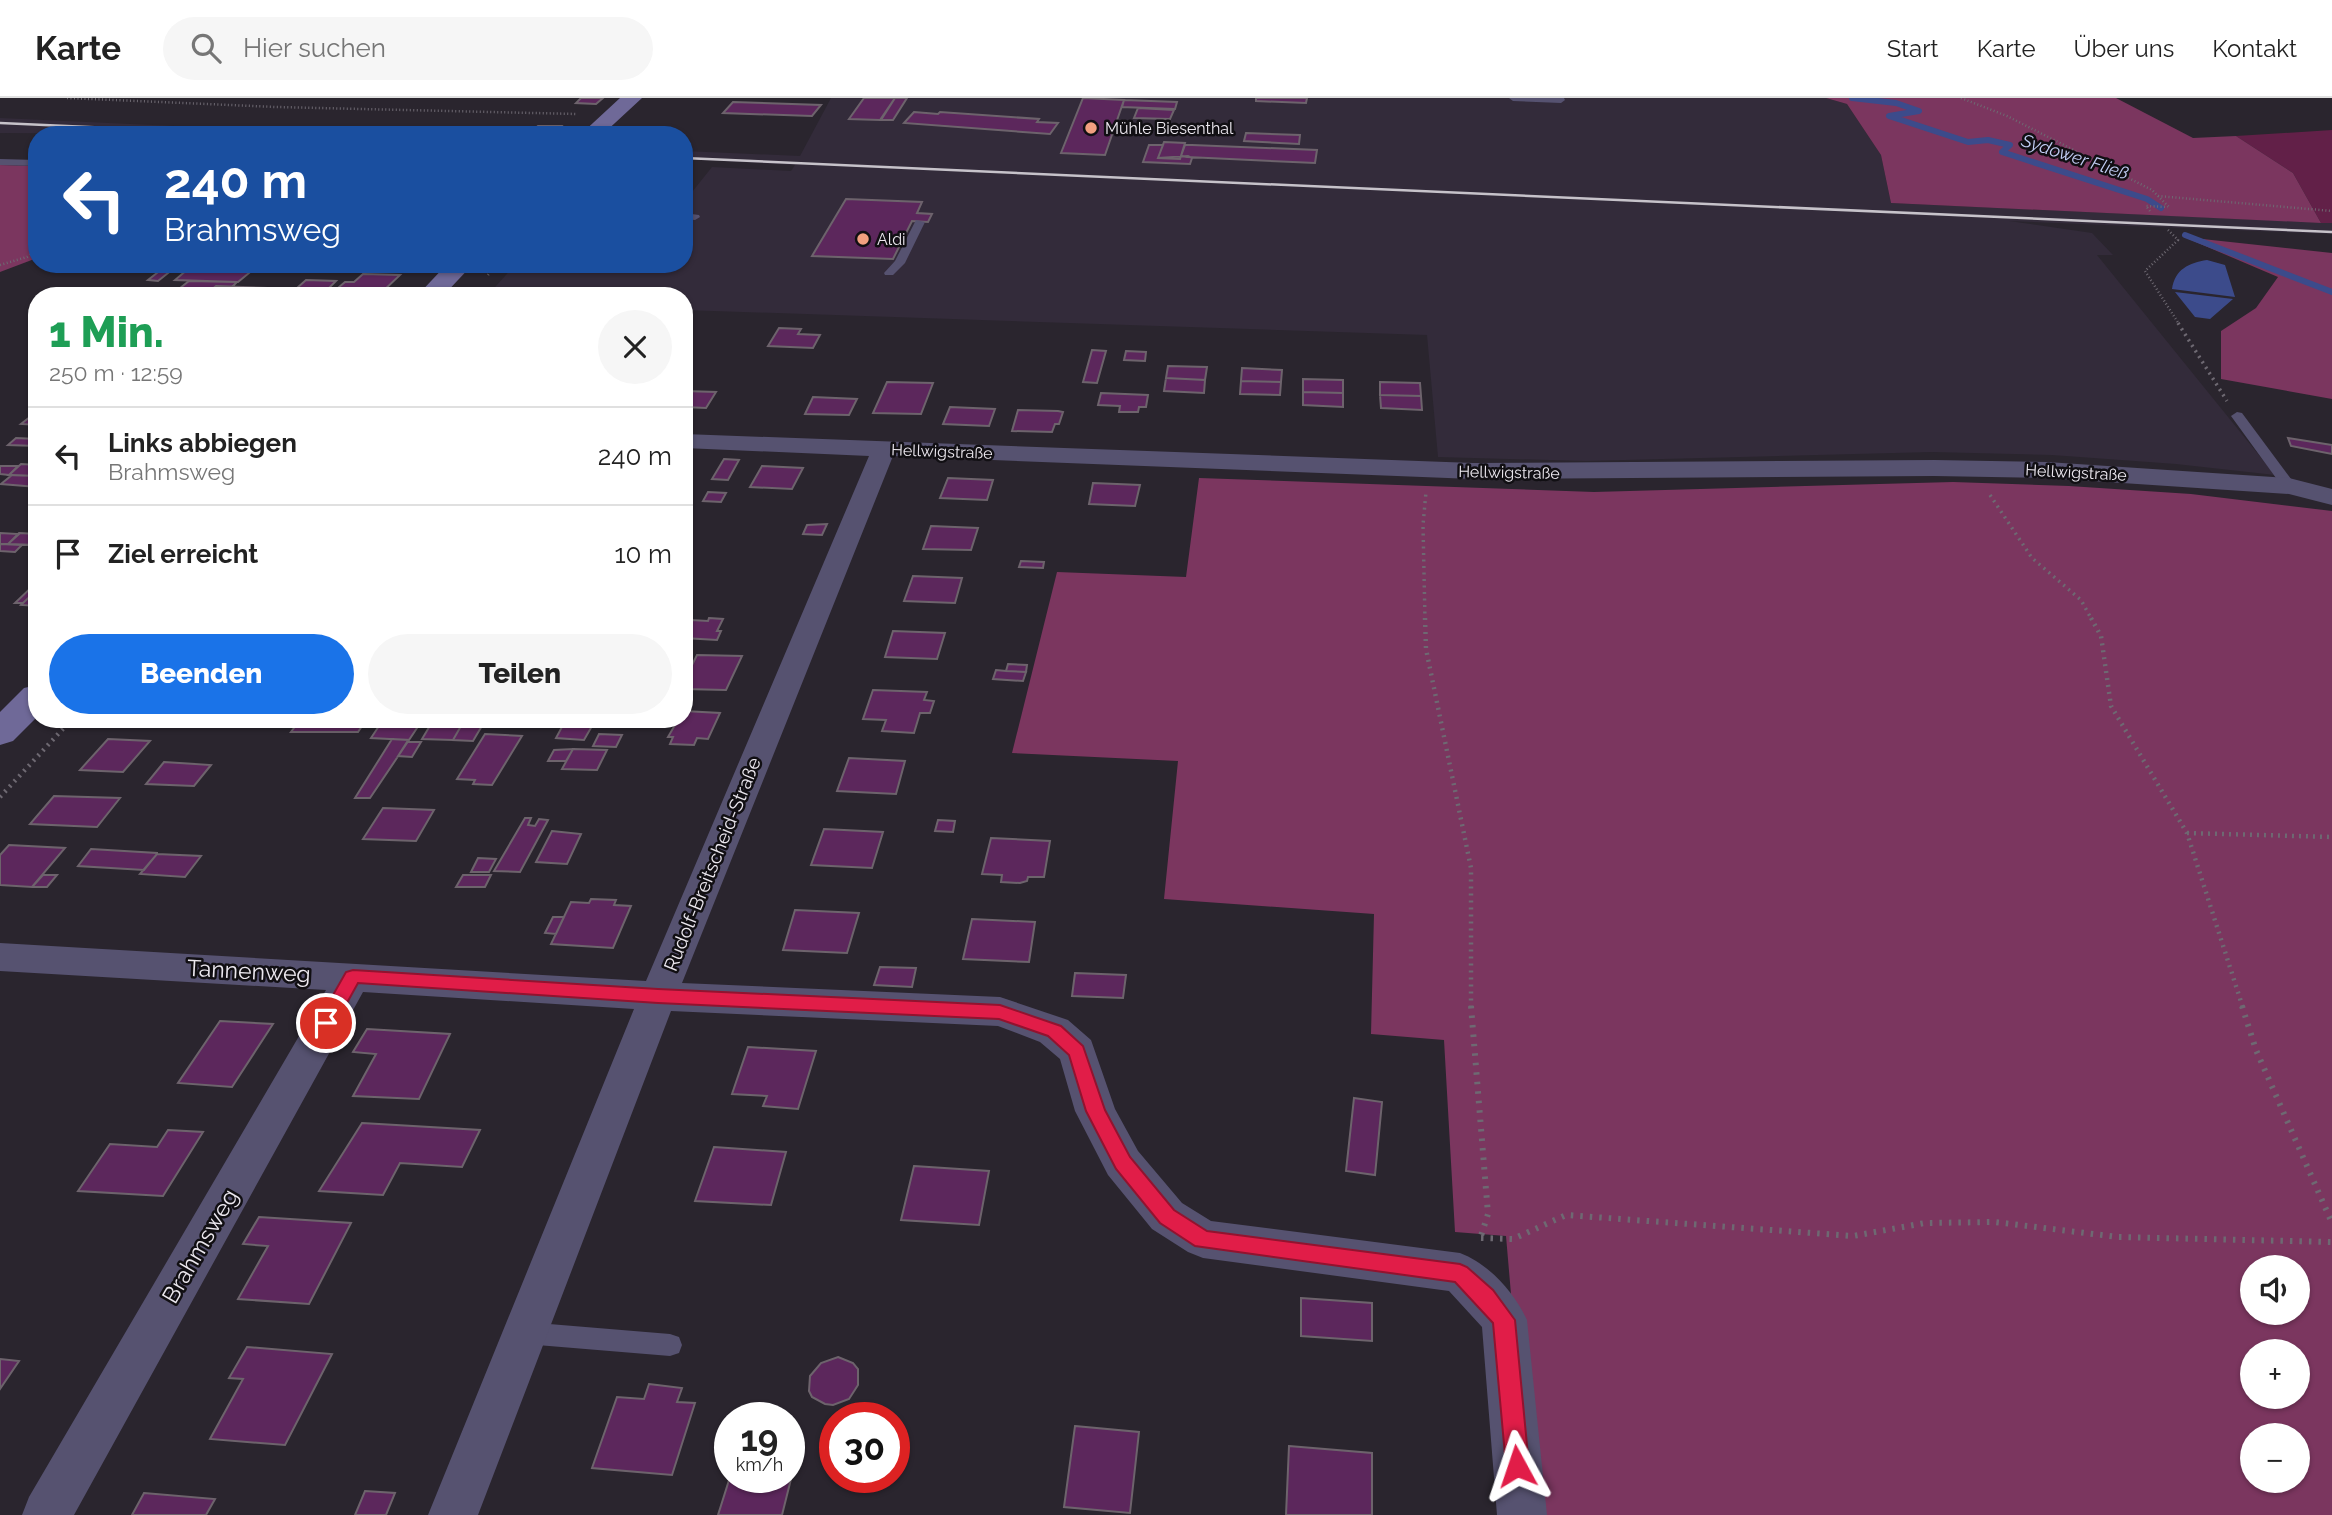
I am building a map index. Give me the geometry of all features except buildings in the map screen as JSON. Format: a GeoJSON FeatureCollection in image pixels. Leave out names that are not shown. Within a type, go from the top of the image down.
{"type":"FeatureCollection","features":[{"type":"Feature","properties":{"kind":"main road"},"geometry":{"type":"LineString","coordinates":[[600,126],[632,98]]}},
{"type":"Feature","properties":{"kind":"main road"},"geometry":{"type":"LineString","coordinates":[[438,287],[452,273]]}},
{"type":"Feature","properties":{"kind":"main road"},"geometry":{"type":"LineString","coordinates":[[0,733],[28,705]]}},
{"type":"Feature","properties":{"kind":"street","name":"Hellwigstraße"},"geometry":{"type":"LineString","coordinates":[[693,441],[1549,473],[1972,468],[2289,486],[2332,496]]}},
{"type":"Feature","properties":{"kind":"street","name":"Rudolf-Breitscheid-Straße"},"geometry":{"type":"LineString","coordinates":[[453,1515],[658,996],[884,449]]}},
{"type":"Feature","properties":{"kind":"street","name":"Tannenweg"},"geometry":{"type":"LineString","coordinates":[[0,957],[658,996],[1000,1012],[1054,1031],[1077,1051],[1095,1111],[1123,1163],[1167,1216],[1203,1239],[1460,1273]]}},
{"type":"Feature","properties":{"kind":"street","name":"Brahmsweg"},"geometry":{"type":"LineString","coordinates":[[47,1515],[353,976]]}},
{"type":"Feature","properties":{"kind":"street"},"geometry":{"type":"LineString","coordinates":[[1460,1273],[1486,1297],[1504,1320],[1522,1515]]}},
{"type":"Feature","properties":{"kind":"lane"},"geometry":{"type":"LineString","coordinates":[[1513,98],[1562,100]]}},
{"type":"Feature","properties":{"kind":"lane"},"geometry":{"type":"LineString","coordinates":[[0,162],[28,163]]}},
{"type":"Feature","properties":{"kind":"lane"},"geometry":{"type":"LineString","coordinates":[[889,273],[900,263],[920,222]]}},
{"type":"Feature","properties":{"kind":"lane"},"geometry":{"type":"LineString","coordinates":[[2237,416],[2289,486]]}},
{"type":"Feature","properties":{"kind":"lane"},"geometry":{"type":"LineString","coordinates":[[525,1333],[670,1345]]}},
{"type":"Feature","properties":{"kind":"path"},"geometry":{"type":"LineString","coordinates":[[67,98],[276,107],[613,115]]}},
{"type":"Feature","properties":{"kind":"path"},"geometry":{"type":"LineString","coordinates":[[1961,98],[2007,116],[2152,190],[2169,207],[2150,209]]}},
{"type":"Feature","properties":{"kind":"path"},"geometry":{"type":"LineString","coordinates":[[2157,195],[2332,211]]}},
{"type":"Feature","properties":{"kind":"path"},"geometry":{"type":"LineString","coordinates":[[2168,230],[2178,240],[2144,271],[2237,416]]}},
{"type":"Feature","properties":{"kind":"path"},"geometry":{"type":"LineString","coordinates":[[0,265],[28,256]]}},
{"type":"Feature","properties":{"kind":"path"},"geometry":{"type":"LineString","coordinates":[[1972,468],[2032,558],[2081,600],[2101,636],[2111,706],[2187,833],[2256,1050],[2332,1223]]}},
{"type":"Feature","properties":{"kind":"path"},"geometry":{"type":"LineString","coordinates":[[1429,470],[1423,525],[1426,649],[1471,868],[1470,993],[1488,1214],[1481,1238],[1460,1273]]}},
{"type":"Feature","properties":{"kind":"path"},"geometry":{"type":"LineString","coordinates":[[0,797],[64,728]]}},
{"type":"Feature","properties":{"kind":"path"},"geometry":{"type":"LineString","coordinates":[[2187,833],[2332,836]]}},
{"type":"Feature","properties":{"kind":"path"},"geometry":{"type":"LineString","coordinates":[[1481,1238],[1513,1239],[1566,1215],[1853,1236],[1925,1223],[1995,1222],[2118,1237],[2332,1242]]}},
{"type":"Feature","properties":{"kind":"shaded area"},"geometry":{"type":"Polygon","coordinates":[[[831,98],[1826,98],[1847,104],[1881,155],[1891,203],[2332,223],[2332,234],[2009,221],[2092,233],[2113,255],[2097,255],[2275,475],[2176,464],[2052,455],[1932,452],[1586,461],[1438,457],[1427,335],[693,310],[693,287],[495,287],[508,273],[693,273],[693,191],[712,167],[791,171],[795,165],[693,159],[693,151],[800,156],[831,98]]]}},
{"type":"Feature","properties":{"kind":"shaded area"},"geometry":{"type":"Polygon","coordinates":[[[1826,98],[2116,98],[2193,138],[2236,136],[2293,173],[2321,223],[1891,203],[1881,155],[1847,104],[1826,98]]]}},
{"type":"Feature","properties":{"kind":"shaded area"},"geometry":{"type":"Polygon","coordinates":[[[0,118],[173,126],[28,126],[28,133],[0,133],[0,118]]]}},
{"type":"Feature","properties":{"kind":"shaded area"},"geometry":{"type":"Polygon","coordinates":[[[2332,130],[2332,223],[2321,223],[2293,173],[2236,136],[2332,130]]]}},
{"type":"Feature","properties":{"kind":"shaded area"},"geometry":{"type":"Polygon","coordinates":[[[0,165],[28,166],[28,261],[0,272],[0,165]]]}},
{"type":"Feature","properties":{"kind":"shaded area"},"geometry":{"type":"Polygon","coordinates":[[[2184,237],[2332,253],[2332,399],[2221,379],[2221,331],[2256,308],[2278,277],[2184,237]]]}},
{"type":"Feature","properties":{"kind":"shaded area"},"geometry":{"type":"Polygon","coordinates":[[[1199,478],[1594,492],[1953,482],[2191,494],[2332,511],[2332,1515],[1530,1515],[1506,1236],[1455,1232],[1444,1040],[1371,1034],[1374,914],[1164,899],[1178,761],[1012,753],[1057,572],[1186,577],[1199,478]]]}},
{"type":"Feature","properties":{"kind":"water"},"geometry":{"type":"Polygon","coordinates":[[[2207,260],[2225,265],[2235,297],[2172,289],[2176,276],[2184,268],[2207,260]]]}},
{"type":"Feature","properties":{"kind":"water"},"geometry":{"type":"Polygon","coordinates":[[[2175,292],[2233,299],[2210,319],[2195,317],[2175,292]]]}},
{"type":"Feature","properties":{"kind":"waterway","name":"Sydower Fließ"},"geometry":{"type":"LineString","coordinates":[[1852,98],[1896,103],[1919,111],[1889,116],[1968,142],[1988,140],[2010,145],[2002,152],[2147,199],[2161,208]]}},
{"type":"Feature","properties":{"kind":"waterway","name":"Sydower Fließ"},"geometry":{"type":"LineString","coordinates":[[2185,235],[2332,292]]}},
{"type":"Feature","properties":{"kind":"railway"},"geometry":{"type":"LineString","coordinates":[[0,123],[67,126]]}},
{"type":"Feature","properties":{"kind":"railway"},"geometry":{"type":"LineString","coordinates":[[693,158],[2332,232]]}},
{"type":"Feature","properties":{"kind":"place","name":"Mühle Biesenthal"},"geometry":{"type":"Point","coordinates":[1091,128]}},
{"type":"Feature","properties":{"kind":"place","name":"Aldi"},"geometry":{"type":"Point","coordinates":[863,239]}},
{"type":"Feature","properties":{"kind":"route"},"geometry":{"type":"LineString","coordinates":[[326,1023],[353,976],[658,996],[1000,1012],[1054,1031],[1077,1051],[1095,1111],[1123,1163],[1167,1216],[1203,1239],[1460,1273],[1486,1297],[1504,1320],[1517,1466]]}}]}
